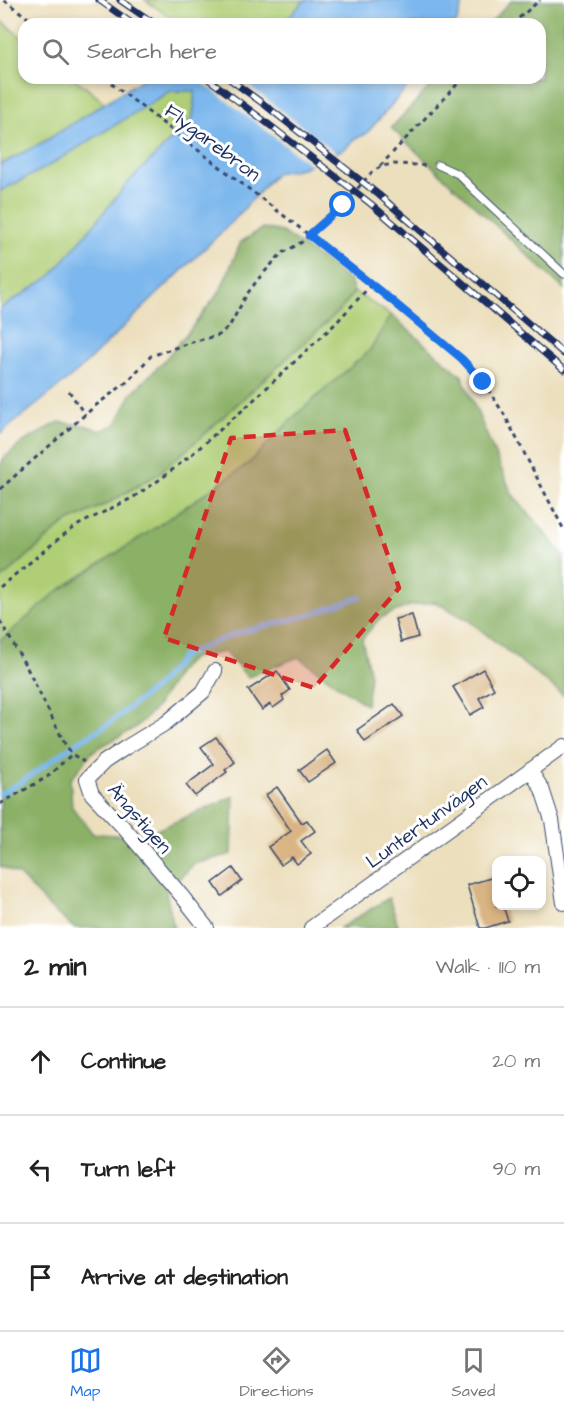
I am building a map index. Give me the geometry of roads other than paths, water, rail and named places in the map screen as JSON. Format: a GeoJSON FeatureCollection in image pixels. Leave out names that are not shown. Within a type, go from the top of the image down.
{"type":"FeatureCollection","features":[{"type":"Feature","properties":{"kind":"street","name":"Ängstigen"},"geometry":{"type":"LineString","coordinates":[[207,928],[174,886],[92,794],[87,779],[104,762],[166,723],[203,692],[215,671]]}},
{"type":"Feature","properties":{"kind":"street","name":"Luntertunvägen"},"geometry":{"type":"LineString","coordinates":[[311,928],[564,746]]}},
{"type":"Feature","properties":{"kind":"street"},"geometry":{"type":"LineString","coordinates":[[530,770],[542,789],[552,820],[564,903]]}},
{"type":"Feature","properties":{"kind":"lane"},"geometry":{"type":"LineString","coordinates":[[438,165],[458,174],[564,274]]}},
{"type":"Feature","properties":{"kind":"water"},"geometry":{"type":"Polygon","coordinates":[[[305,0],[464,0],[458,18],[288,18],[305,0]]]}},
{"type":"Feature","properties":{"kind":"water"},"geometry":{"type":"Polygon","coordinates":[[[135,84],[410,84],[366,134],[354,139],[346,148],[302,168],[276,173],[233,221],[77,372],[0,434],[0,309],[51,276],[129,182],[193,118],[195,91],[170,91],[45,168],[0,191],[0,165],[47,140],[135,84]]]}},
{"type":"Feature","properties":{"kind":"waterway"},"geometry":{"type":"LineString","coordinates":[[0,794],[107,725],[157,686],[184,655],[237,633],[306,616],[360,597]]}},
{"type":"Feature","properties":{"kind":"railway"},"geometry":{"type":"LineString","coordinates":[[99,0],[124,18]]}},
{"type":"Feature","properties":{"kind":"railway"},"geometry":{"type":"LineString","coordinates":[[120,0],[146,18]]}},
{"type":"Feature","properties":{"kind":"railway"},"geometry":{"type":"LineString","coordinates":[[215,84],[371,204],[564,370]]}},
{"type":"Feature","properties":{"kind":"railway"},"geometry":{"type":"LineString","coordinates":[[236,84],[379,195],[564,354]]}}]}
